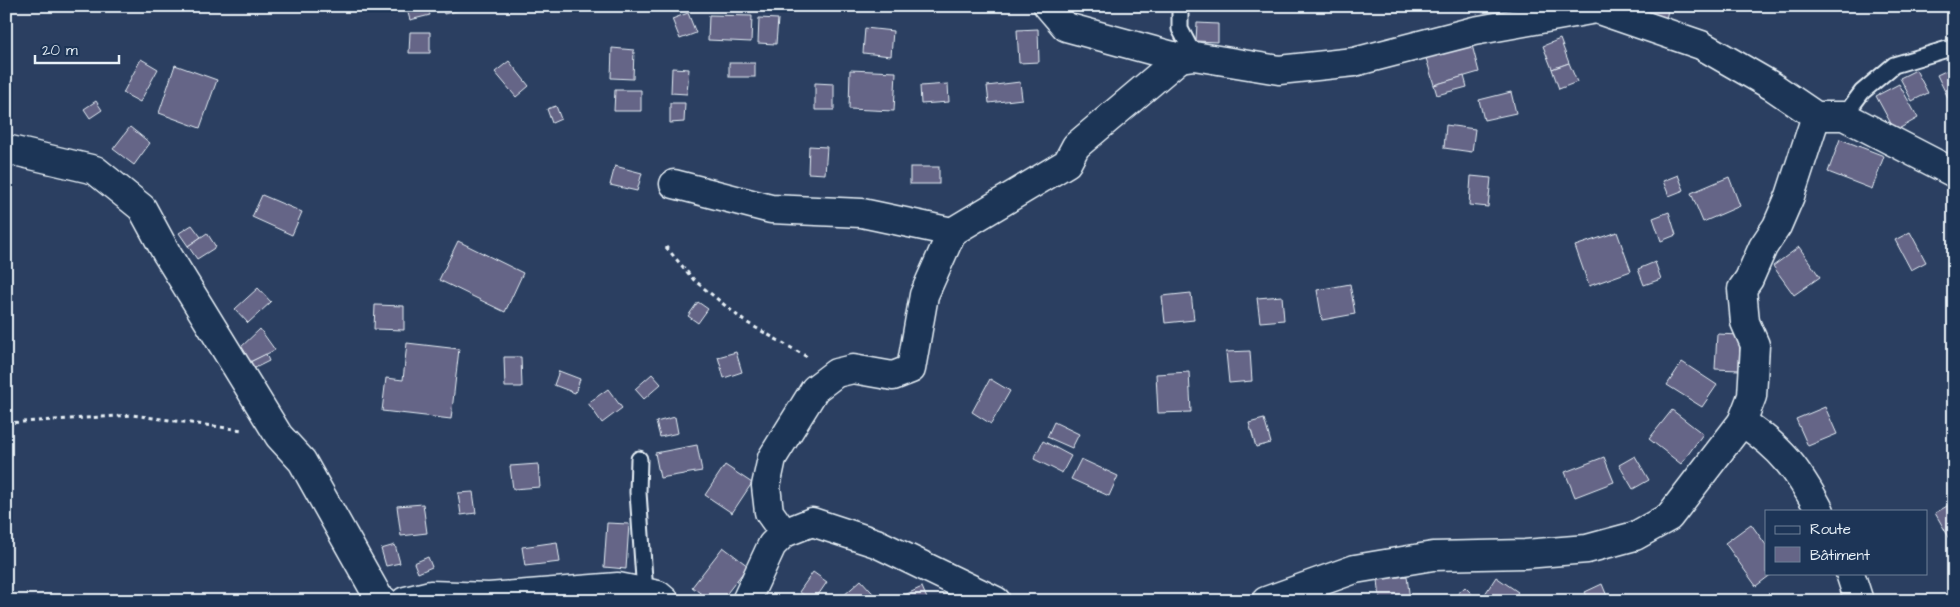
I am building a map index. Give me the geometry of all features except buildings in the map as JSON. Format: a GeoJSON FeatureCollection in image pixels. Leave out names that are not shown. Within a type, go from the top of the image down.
{"type":"FeatureCollection","features":[{"type":"Feature","properties":{"kind":"street"},"geometry":{"type":"LineString","coordinates":[[1048,6],[1066,27],[1187,57],[1279,70],[1354,62],[1474,31],[1596,9],[1702,45],[1772,86],[1816,116],[1844,116],[1954,173]]}},
{"type":"Feature","properties":{"kind":"street"},"geometry":{"type":"LineString","coordinates":[[784,534],[769,512],[766,486],[772,458],[815,389],[836,373],[854,368],[893,376],[911,369],[924,295],[952,232],[1067,163],[1076,146],[1187,57]]}},
{"type":"Feature","properties":{"kind":"street"},"geometry":{"type":"LineString","coordinates":[[1266,601],[1355,569],[1433,556],[1525,554],[1588,549],[1635,536],[1669,517],[1742,422],[1752,396],[1755,345],[1745,322],[1742,289],[1749,279],[1763,247],[1777,226],[1787,204],[1816,116]]}},
{"type":"Feature","properties":{"kind":"street"},"geometry":{"type":"LineString","coordinates":[[6,149],[95,170],[142,208],[167,254],[279,436],[302,461],[380,600],[384,601]]}},
{"type":"Feature","properties":{"kind":"street"},"geometry":{"type":"LineString","coordinates":[[674,184],[771,209],[862,213],[952,232]]}},
{"type":"Feature","properties":{"kind":"street"},"geometry":{"type":"LineString","coordinates":[[1742,422],[1764,436],[1798,471],[1819,510]]}},
{"type":"Feature","properties":{"kind":"street"},"geometry":{"type":"LineString","coordinates":[[746,601],[772,545],[784,534],[812,522],[876,543],[996,601]]}},
{"type":"Feature","properties":{"kind":"street"},"geometry":{"type":"LineString","coordinates":[[1850,574],[1859,601]]}},
{"type":"Feature","properties":{"kind":"street"},"geometry":{"type":"LineString","coordinates":[[405,601],[430,595],[489,596],[618,587],[655,597]]}},
{"type":"Feature","properties":{"kind":"lane"},"geometry":{"type":"LineString","coordinates":[[1180,6],[1180,29],[1187,57]]}},
{"type":"Feature","properties":{"kind":"lane"},"geometry":{"type":"LineString","coordinates":[[1844,116],[1862,92],[1894,65],[1954,47]]}},
{"type":"Feature","properties":{"kind":"lane"},"geometry":{"type":"LineString","coordinates":[[639,459],[638,492],[655,597]]}},
{"type":"Feature","properties":{"kind":"path"},"geometry":{"type":"LineString","coordinates":[[666,247],[694,280],[744,321],[836,373]]}},
{"type":"Feature","properties":{"kind":"path"},"geometry":{"type":"LineString","coordinates":[[6,423],[132,415],[279,436]]}}]}
